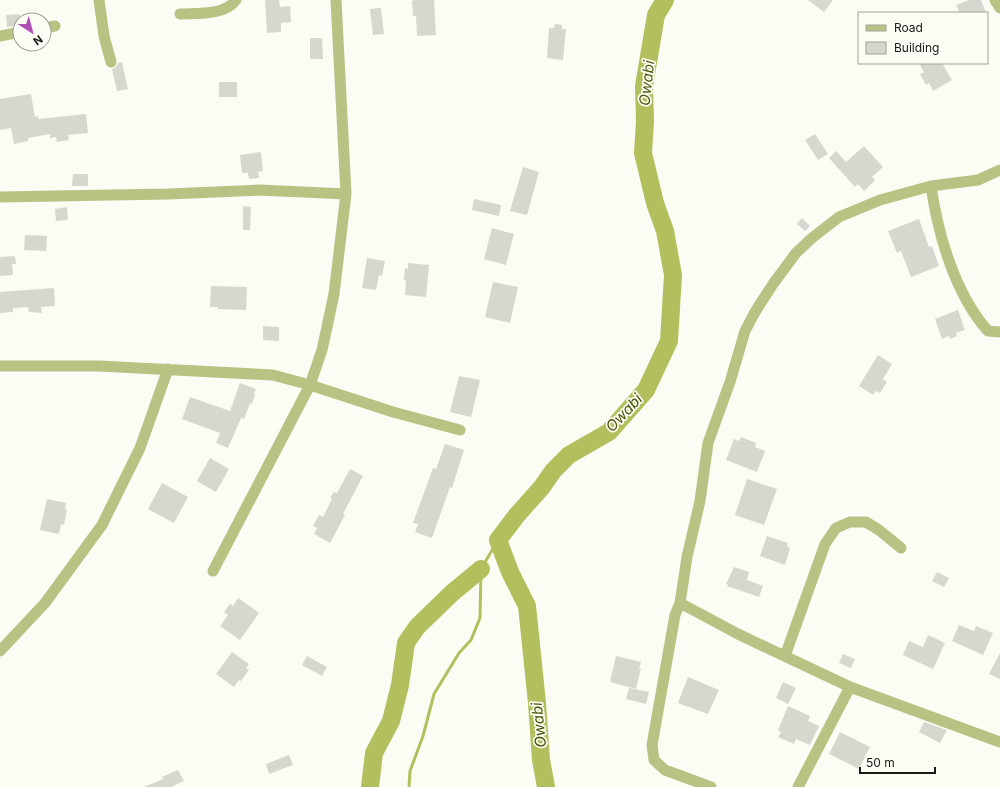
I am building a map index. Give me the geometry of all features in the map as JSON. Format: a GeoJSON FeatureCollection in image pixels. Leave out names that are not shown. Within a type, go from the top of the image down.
{"type":"FeatureCollection","features":[{"type":"Feature","properties":{"kind":"street"},"geometry":{"type":"LineString","coordinates":[[99,0],[104,36],[111,62]]}},
{"type":"Feature","properties":{"kind":"street"},"geometry":{"type":"LineString","coordinates":[[180,14],[219,11],[236,0]]}},
{"type":"Feature","properties":{"kind":"street"},"geometry":{"type":"LineString","coordinates":[[212,571],[310,384],[322,350],[334,294],[346,194],[336,0]]}},
{"type":"Feature","properties":{"kind":"street"},"geometry":{"type":"LineString","coordinates":[[995,0],[1000,8]]}},
{"type":"Feature","properties":{"kind":"street"},"geometry":{"type":"LineString","coordinates":[[0,36],[12,34]]}},
{"type":"Feature","properties":{"kind":"street"},"geometry":{"type":"LineString","coordinates":[[711,787],[665,770],[654,760],[652,745],[675,615],[680,603],[687,557],[700,501],[708,444],[730,382],[745,331],[773,284],[796,253],[838,217],[880,200],[931,186],[978,180],[1000,170]]}},
{"type":"Feature","properties":{"kind":"street"},"geometry":{"type":"LineString","coordinates":[[931,186],[934,211],[954,275],[979,321],[988,331],[1000,332]]}},
{"type":"Feature","properties":{"kind":"street"},"geometry":{"type":"LineString","coordinates":[[0,197],[168,194],[259,190],[346,194]]}},
{"type":"Feature","properties":{"kind":"street"},"geometry":{"type":"LineString","coordinates":[[0,366],[99,366],[273,375],[310,384],[392,412],[460,430]]}},
{"type":"Feature","properties":{"kind":"street"},"geometry":{"type":"LineString","coordinates":[[0,651],[45,603],[102,525],[140,448],[168,369]]}},
{"type":"Feature","properties":{"kind":"street"},"geometry":{"type":"LineString","coordinates":[[785,656],[825,544],[836,528],[850,522],[866,522],[902,548]]}},
{"type":"Feature","properties":{"kind":"street"},"geometry":{"type":"LineString","coordinates":[[680,603],[738,634],[850,687],[1000,742]]}},
{"type":"Feature","properties":{"kind":"street"},"geometry":{"type":"LineString","coordinates":[[798,787],[850,687]]}},
{"type":"Feature","properties":{"kind":"building"},"geometry":{"type":"Polygon","coordinates":[[[265,0],[279,0],[280,7],[290,6],[291,22],[281,23],[281,32],[267,33],[265,0]]]}},
{"type":"Feature","properties":{"kind":"building"},"geometry":{"type":"Polygon","coordinates":[[[434,0],[436,35],[417,36],[416,16],[413,16],[412,1],[434,0]]]}},
{"type":"Feature","properties":{"kind":"building"},"geometry":{"type":"Polygon","coordinates":[[[808,0],[833,0],[824,12],[808,0]]]}},
{"type":"Feature","properties":{"kind":"building"},"geometry":{"type":"Polygon","coordinates":[[[969,0],[981,0],[986,12],[960,12],[956,5],[969,0]]]}},
{"type":"Feature","properties":{"kind":"building"},"geometry":{"type":"Polygon","coordinates":[[[381,8],[384,34],[373,35],[370,9],[381,8]]]}},
{"type":"Feature","properties":{"kind":"building"},"geometry":{"type":"Polygon","coordinates":[[[6,15],[12,15],[12,26],[7,27],[6,15]]]}},
{"type":"Feature","properties":{"kind":"building"},"geometry":{"type":"Polygon","coordinates":[[[555,24],[562,25],[562,29],[566,29],[563,60],[547,58],[549,28],[554,28],[555,24]]]}},
{"type":"Feature","properties":{"kind":"building"},"geometry":{"type":"Polygon","coordinates":[[[310,38],[322,38],[323,59],[310,59],[310,38]]]}},
{"type":"Feature","properties":{"kind":"building"},"geometry":{"type":"Polygon","coordinates":[[[122,62],[128,89],[117,91],[112,69],[116,67],[118,63],[122,62]]]}},
{"type":"Feature","properties":{"kind":"building"},"geometry":{"type":"Polygon","coordinates":[[[920,64],[943,64],[952,80],[933,91],[929,83],[926,85],[920,74],[924,72],[920,64]]]}},
{"type":"Feature","properties":{"kind":"building"},"geometry":{"type":"Polygon","coordinates":[[[219,82],[237,82],[237,97],[219,97],[219,82]]]}},
{"type":"Feature","properties":{"kind":"building"},"geometry":{"type":"Polygon","coordinates":[[[31,94],[35,117],[38,116],[38,119],[86,114],[88,133],[68,135],[69,140],[57,142],[56,137],[50,138],[50,134],[28,138],[28,141],[14,144],[11,128],[0,130],[0,99],[31,94]]]}},
{"type":"Feature","properties":{"kind":"building"},"geometry":{"type":"Polygon","coordinates":[[[815,134],[828,154],[818,160],[805,140],[815,134]]]}},
{"type":"Feature","properties":{"kind":"building"},"geometry":{"type":"Polygon","coordinates":[[[864,146],[883,167],[872,177],[875,180],[864,191],[858,184],[855,187],[829,158],[836,151],[846,162],[864,146]]]}},
{"type":"Feature","properties":{"kind":"building"},"geometry":{"type":"Polygon","coordinates":[[[261,152],[263,171],[258,172],[259,178],[249,179],[248,173],[242,173],[240,155],[261,152]]]}},
{"type":"Feature","properties":{"kind":"building"},"geometry":{"type":"Polygon","coordinates":[[[523,167],[539,172],[527,215],[510,211],[523,167]]]}},
{"type":"Feature","properties":{"kind":"building"},"geometry":{"type":"Polygon","coordinates":[[[73,174],[88,174],[88,186],[72,186],[73,174]]]}},
{"type":"Feature","properties":{"kind":"building"},"geometry":{"type":"Polygon","coordinates":[[[474,199],[501,205],[499,216],[472,210],[474,199]]]}},
{"type":"Feature","properties":{"kind":"building"},"geometry":{"type":"Polygon","coordinates":[[[243,206],[251,207],[250,230],[243,230],[243,206]]]}},
{"type":"Feature","properties":{"kind":"building"},"geometry":{"type":"Polygon","coordinates":[[[67,207],[68,220],[56,221],[55,209],[67,207]]]}},
{"type":"Feature","properties":{"kind":"building"},"geometry":{"type":"Polygon","coordinates":[[[802,218],[810,226],[805,231],[797,224],[802,218]]]}},
{"type":"Feature","properties":{"kind":"building"},"geometry":{"type":"Polygon","coordinates":[[[919,219],[929,247],[932,246],[939,266],[911,277],[901,251],[897,253],[888,231],[919,219]]]}},
{"type":"Feature","properties":{"kind":"building"},"geometry":{"type":"Polygon","coordinates":[[[492,228],[514,234],[506,265],[484,259],[492,228]]]}},
{"type":"Feature","properties":{"kind":"building"},"geometry":{"type":"Polygon","coordinates":[[[25,235],[47,236],[46,251],[24,250],[25,235]]]}},
{"type":"Feature","properties":{"kind":"building"},"geometry":{"type":"Polygon","coordinates":[[[15,256],[16,264],[12,264],[13,275],[0,276],[0,257],[15,256]]]}},
{"type":"Feature","properties":{"kind":"building"},"geometry":{"type":"Polygon","coordinates":[[[367,258],[385,261],[382,276],[379,275],[376,290],[362,288],[367,258]]]}},
{"type":"Feature","properties":{"kind":"building"},"geometry":{"type":"Polygon","coordinates":[[[408,263],[429,265],[426,297],[405,295],[405,268],[408,269],[408,263]]]}},
{"type":"Feature","properties":{"kind":"building"},"geometry":{"type":"Polygon","coordinates":[[[493,282],[518,287],[510,323],[485,317],[493,282]]]}},
{"type":"Feature","properties":{"kind":"building"},"geometry":{"type":"Polygon","coordinates":[[[211,286],[247,287],[246,310],[218,309],[218,307],[210,307],[211,286]]]}},
{"type":"Feature","properties":{"kind":"building"},"geometry":{"type":"Polygon","coordinates":[[[54,288],[55,306],[41,307],[42,313],[29,312],[28,307],[13,308],[13,312],[0,313],[0,292],[54,288]]]}},
{"type":"Feature","properties":{"kind":"building"},"geometry":{"type":"Polygon","coordinates":[[[958,310],[965,330],[956,333],[957,336],[950,339],[949,336],[942,339],[935,319],[958,310]]]}},
{"type":"Feature","properties":{"kind":"building"},"geometry":{"type":"Polygon","coordinates":[[[263,326],[279,327],[279,341],[263,340],[263,326]]]}},
{"type":"Feature","properties":{"kind":"building"},"geometry":{"type":"Polygon","coordinates":[[[878,355],[892,364],[883,379],[887,382],[880,393],[876,391],[873,395],[859,386],[878,355]]]}},
{"type":"Feature","properties":{"kind":"building"},"geometry":{"type":"Polygon","coordinates":[[[459,376],[480,380],[471,417],[450,412],[459,376]]]}},
{"type":"Feature","properties":{"kind":"building"},"geometry":{"type":"Polygon","coordinates":[[[240,383],[256,389],[255,395],[252,404],[250,403],[244,419],[241,418],[228,448],[216,443],[220,433],[182,419],[190,397],[230,411],[240,383]]]}},
{"type":"Feature","properties":{"kind":"building"},"geometry":{"type":"Polygon","coordinates":[[[741,437],[756,443],[755,447],[765,451],[757,472],[726,460],[734,439],[739,441],[741,437]]]}},
{"type":"Feature","properties":{"kind":"building"},"geometry":{"type":"Polygon","coordinates":[[[445,444],[464,450],[452,488],[450,487],[432,538],[415,532],[418,524],[413,523],[433,468],[436,469],[445,444]]]}},
{"type":"Feature","properties":{"kind":"building"},"geometry":{"type":"Polygon","coordinates":[[[210,458],[229,469],[216,492],[197,481],[210,458]]]}},
{"type":"Feature","properties":{"kind":"building"},"geometry":{"type":"Polygon","coordinates":[[[350,469],[363,476],[330,543],[314,534],[317,528],[313,526],[319,515],[323,517],[332,499],[330,498],[334,492],[337,493],[350,469]]]}},
{"type":"Feature","properties":{"kind":"building"},"geometry":{"type":"Polygon","coordinates":[[[747,479],[777,489],[764,525],[735,515],[747,479]]]}},
{"type":"Feature","properties":{"kind":"building"},"geometry":{"type":"Polygon","coordinates":[[[162,483],[188,497],[174,523],[148,509],[162,483]]]}},
{"type":"Feature","properties":{"kind":"building"},"geometry":{"type":"Polygon","coordinates":[[[47,499],[66,503],[65,509],[67,509],[64,525],[61,524],[59,534],[40,530],[47,499]]]}},
{"type":"Feature","properties":{"kind":"building"},"geometry":{"type":"Polygon","coordinates":[[[767,536],[788,543],[787,546],[790,548],[785,565],[760,556],[767,536]]]}},
{"type":"Feature","properties":{"kind":"building"},"geometry":{"type":"Polygon","coordinates":[[[734,567],[749,572],[747,580],[763,586],[759,597],[727,586],[728,584],[726,584],[734,567]]]}},
{"type":"Feature","properties":{"kind":"building"},"geometry":{"type":"Polygon","coordinates":[[[937,572],[949,578],[944,587],[932,581],[937,572]]]}},
{"type":"Feature","properties":{"kind":"building"},"geometry":{"type":"Polygon","coordinates":[[[238,598],[259,613],[240,640],[220,626],[228,615],[224,612],[230,604],[233,606],[238,598]]]}},
{"type":"Feature","properties":{"kind":"building"},"geometry":{"type":"Polygon","coordinates":[[[959,625],[974,631],[976,626],[993,633],[983,655],[952,641],[959,625]]]}},
{"type":"Feature","properties":{"kind":"building"},"geometry":{"type":"Polygon","coordinates":[[[928,635],[945,643],[933,669],[903,655],[909,641],[923,647],[928,635]]]}},
{"type":"Feature","properties":{"kind":"building"},"geometry":{"type":"Polygon","coordinates":[[[232,652],[249,664],[246,668],[249,670],[241,681],[239,680],[234,687],[216,674],[232,652]]]}},
{"type":"Feature","properties":{"kind":"building"},"geometry":{"type":"Polygon","coordinates":[[[1000,653],[1000,679],[989,674],[1000,653]]]}},
{"type":"Feature","properties":{"kind":"building"},"geometry":{"type":"Polygon","coordinates":[[[843,654],[855,659],[851,668],[839,663],[843,654]]]}},
{"type":"Feature","properties":{"kind":"building"},"geometry":{"type":"Polygon","coordinates":[[[307,656],[327,667],[322,676],[302,665],[307,656]]]}},
{"type":"Feature","properties":{"kind":"building"},"geometry":{"type":"Polygon","coordinates":[[[616,656],[641,662],[636,689],[610,682],[616,656]]]}},
{"type":"Feature","properties":{"kind":"building"},"geometry":{"type":"Polygon","coordinates":[[[688,677],[719,690],[708,714],[678,703],[688,677]]]}},
{"type":"Feature","properties":{"kind":"building"},"geometry":{"type":"Polygon","coordinates":[[[783,682],[796,688],[788,704],[776,698],[783,682]]]}},
{"type":"Feature","properties":{"kind":"building"},"geometry":{"type":"Polygon","coordinates":[[[629,688],[649,692],[646,704],[626,699],[629,688]]]}},
{"type":"Feature","properties":{"kind":"building"},"geometry":{"type":"Polygon","coordinates":[[[788,706],[810,716],[808,721],[819,726],[810,745],[796,739],[794,744],[778,737],[781,732],[778,730],[788,706]]]}},
{"type":"Feature","properties":{"kind":"building"},"geometry":{"type":"Polygon","coordinates":[[[924,722],[947,730],[940,743],[919,732],[924,722]]]}},
{"type":"Feature","properties":{"kind":"building"},"geometry":{"type":"Polygon","coordinates":[[[840,732],[870,747],[859,769],[829,754],[840,732]]]}},
{"type":"Feature","properties":{"kind":"building"},"geometry":{"type":"Polygon","coordinates":[[[289,755],[293,765],[269,774],[266,764],[289,755]]]}},
{"type":"Feature","properties":{"kind":"building"},"geometry":{"type":"Polygon","coordinates":[[[178,770],[184,781],[171,787],[144,787],[163,779],[162,777],[178,770]]]}},
{"type":"Feature","properties":{"kind":"waterway","name":"Owabi"},"geometry":{"type":"LineString","coordinates":[[546,787],[541,760],[527,606],[510,572],[498,540],[517,515],[542,487],[553,471],[569,455],[609,432],[646,390],[669,341],[673,275],[665,231],[655,203],[643,153],[645,121],[644,86],[656,15],[665,0]]}},
{"type":"Feature","properties":{"kind":"waterway"},"geometry":{"type":"LineString","coordinates":[[409,787],[410,771],[423,736],[434,694],[459,653],[471,640],[480,618],[481,569],[498,540]]}},
{"type":"Feature","properties":{"kind":"waterway"},"geometry":{"type":"LineString","coordinates":[[370,787],[374,753],[391,721],[400,685],[406,643],[417,627],[452,593],[481,569]]}}]}
